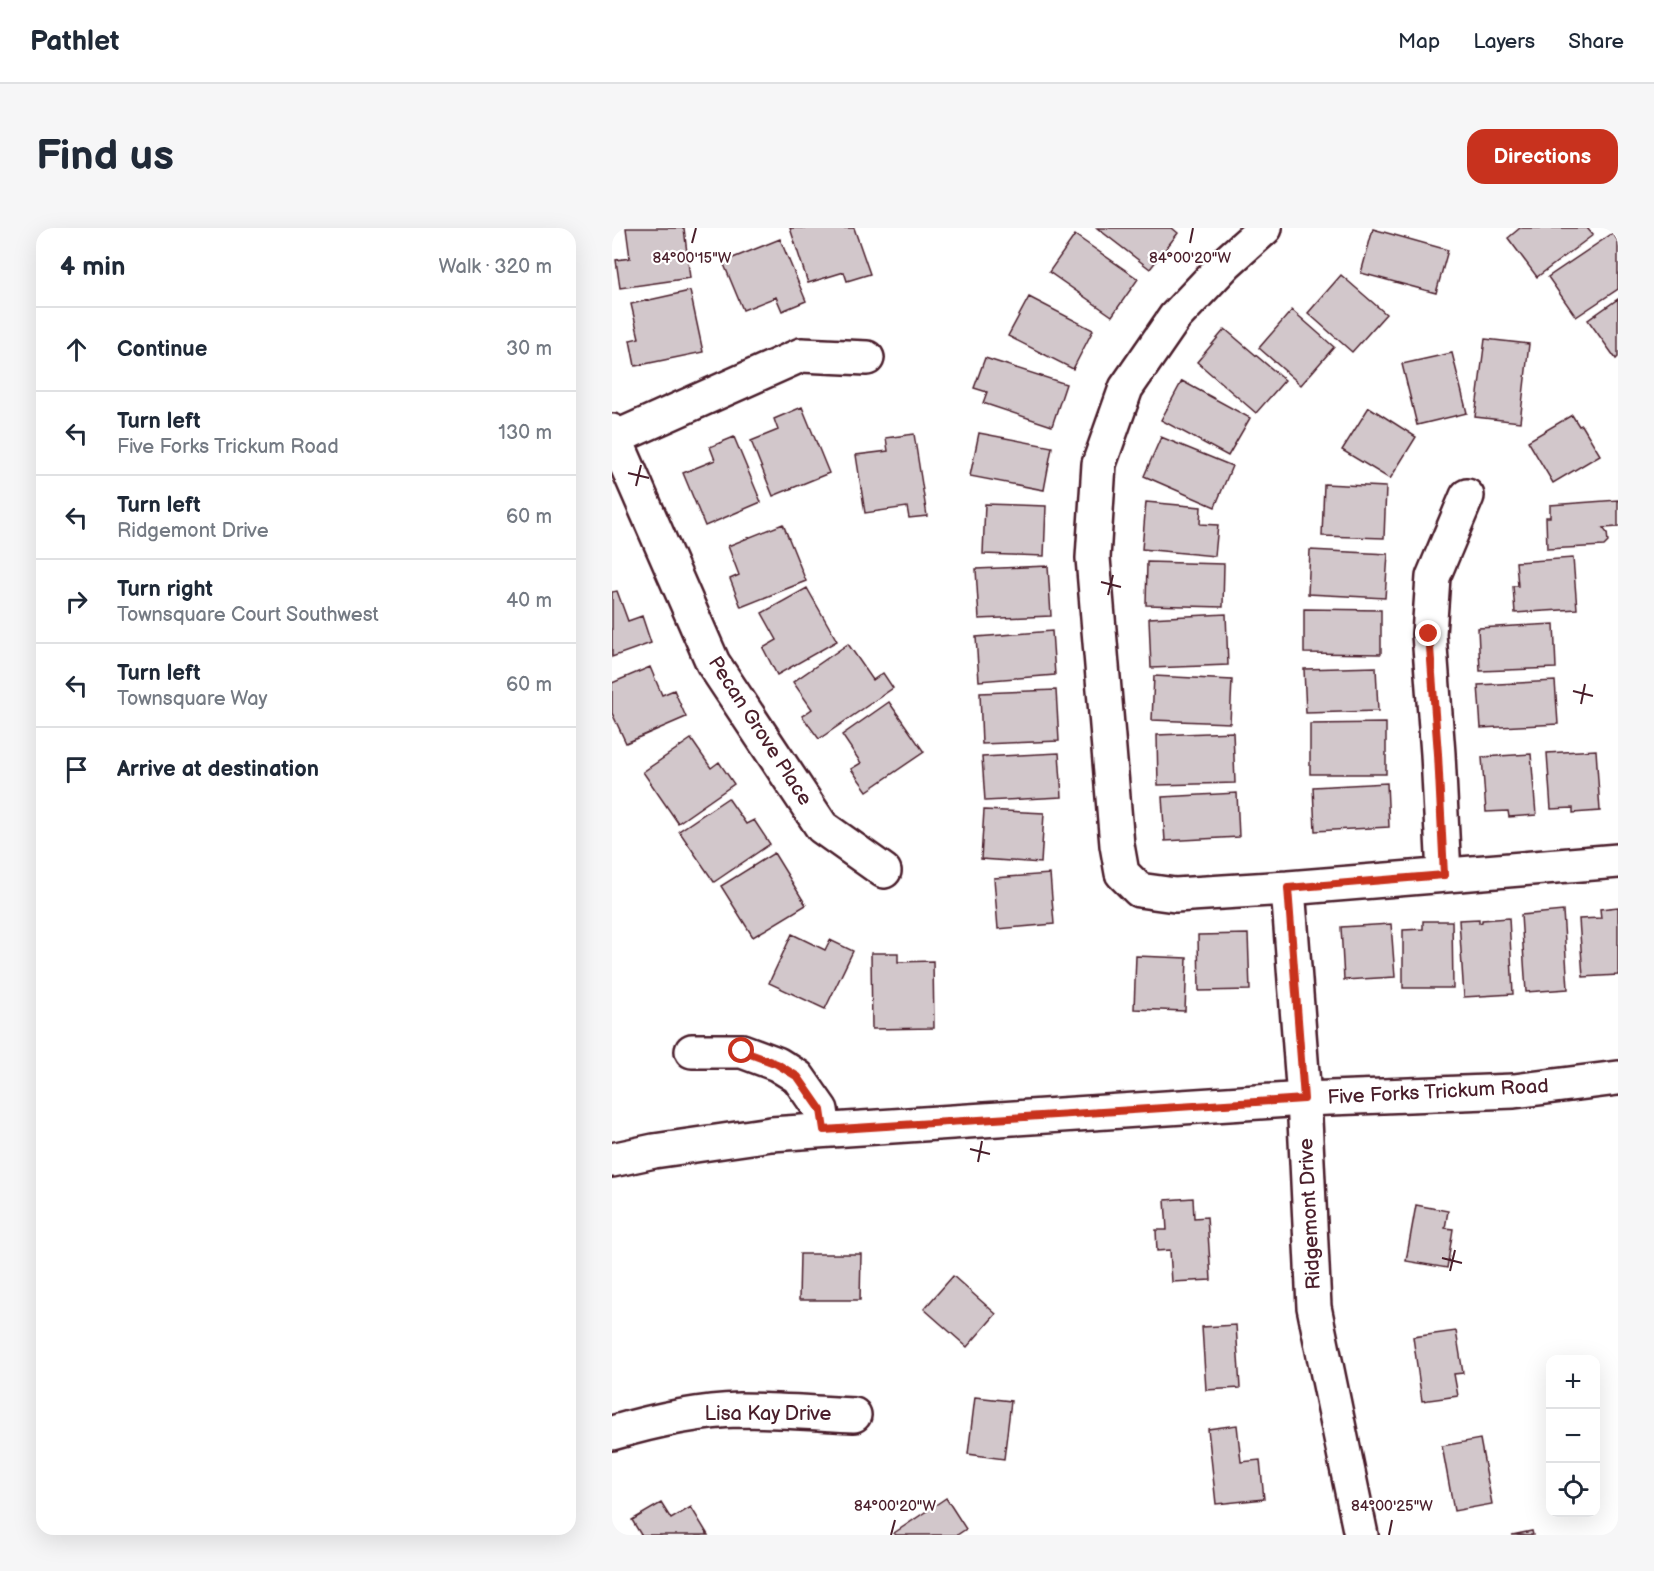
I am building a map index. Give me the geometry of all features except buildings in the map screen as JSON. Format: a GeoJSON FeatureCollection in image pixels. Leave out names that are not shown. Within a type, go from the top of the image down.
{"type":"FeatureCollection","features":[{"type":"Feature","properties":{"kind":"street"},"geometry":{"type":"LineString","coordinates":[[1265,228],[1227,262],[1176,317],[1126,388],[1099,464],[1093,558],[1117,845],[1122,873],[1139,890],[1175,895],[1618,861]]}},
{"type":"Feature","properties":{"kind":"street"},"geometry":{"type":"LineString","coordinates":[[614,435],[801,355],[867,358]]}},
{"type":"Feature","properties":{"kind":"street","name":"Pecan Grove Place"},"geometry":{"type":"LineString","coordinates":[[614,435],[713,663],[822,827],[884,871]]}},
{"type":"Feature","properties":{"kind":"street"},"geometry":{"type":"LineString","coordinates":[[1444,875],[1429,634],[1433,577],[1467,496]]}},
{"type":"Feature","properties":{"kind":"street","name":"Ridgemont Drive"},"geometry":{"type":"LineString","coordinates":[[1288,888],[1304,1099],[1314,1307],[1361,1535]]}},
{"type":"Feature","properties":{"kind":"street"},"geometry":{"type":"LineString","coordinates":[[708,1059],[742,1051],[777,1064],[798,1077],[821,1110],[824,1130]]}},
{"type":"Feature","properties":{"kind":"street","name":"Five Forks Trickum Road"},"geometry":{"type":"LineString","coordinates":[[612,1160],[654,1151],[760,1136],[824,1130],[1304,1099],[1514,1091],[1618,1078]]}},
{"type":"Feature","properties":{"kind":"street","name":"Lisa Kay Drive"},"geometry":{"type":"LineString","coordinates":[[612,1433],[686,1415],[739,1410],[854,1415]]}},
{"type":"Feature","properties":{"kind":"route"},"geometry":{"type":"LineString","coordinates":[[742,1051],[777,1064],[798,1077],[821,1110],[824,1130],[1304,1099],[1288,888],[1444,875],[1429,634]]}}]}
